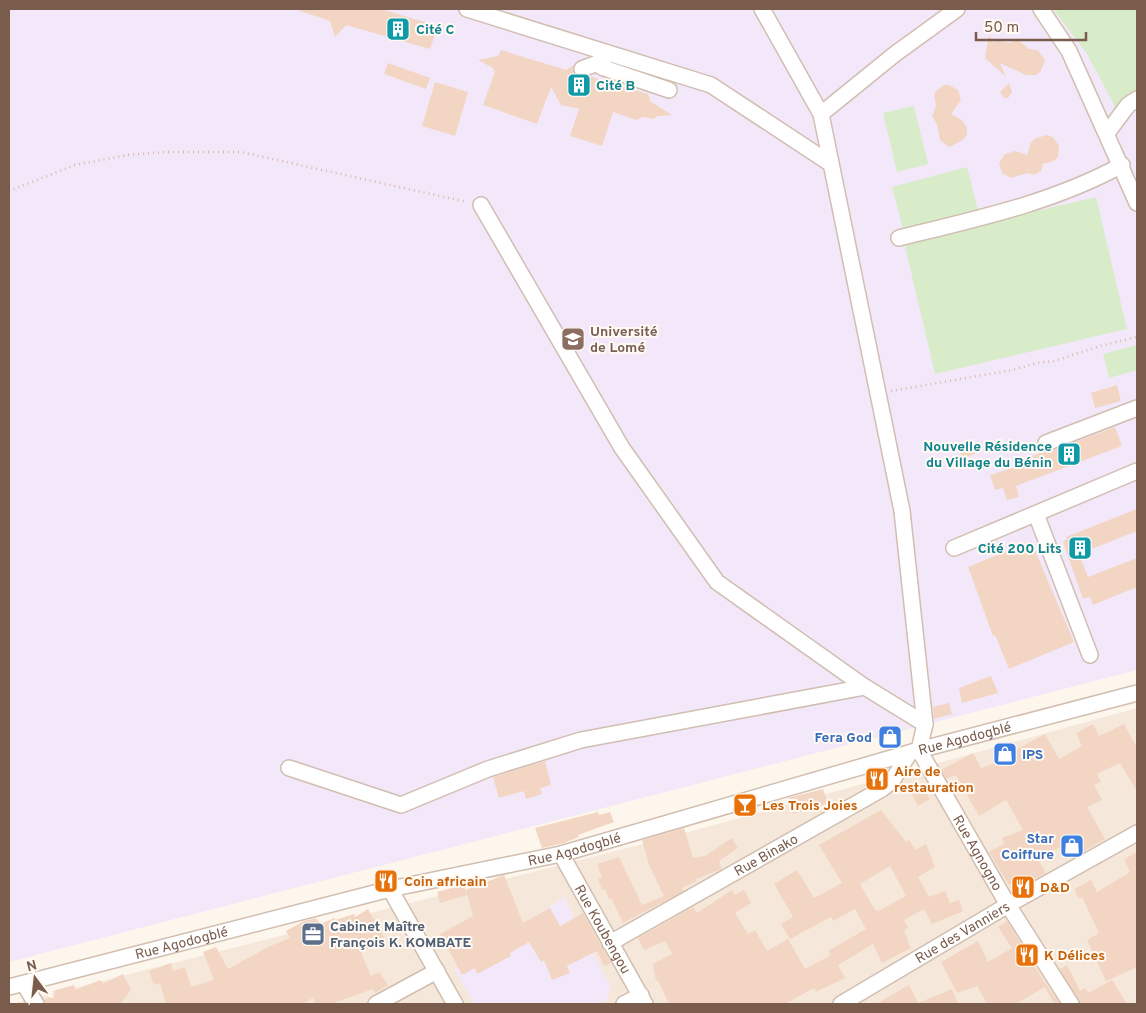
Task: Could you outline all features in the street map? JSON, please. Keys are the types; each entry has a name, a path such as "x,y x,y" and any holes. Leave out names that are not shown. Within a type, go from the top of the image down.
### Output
{"street":[{"path":"467,9 604,58 711,85 831,164"},
{"name":"Rue Binako","path":"610,943 882,788 892,781 914,752 925,724 902,512 821,114 762,9"},
{"path":"821,114 894,54 957,9"},
{"path":"1041,9 1070,51 1122,165 1137,203"},
{"path":"582,69 604,58"},
{"path":"604,58 600,66 604,68 669,90"},
{"path":"1107,133 1128,105 1137,99"},
{"path":"899,238 987,217 1051,198 1092,181 1122,165"},
{"path":"480,204 622,448 717,582 865,687 925,724"},
{"path":"1046,443 1137,408"},
{"path":"954,548 1137,471"},
{"path":"1036,514 1090,655"},
{"path":"290,768 401,805 488,769 581,740 865,687"},
{"name":"Rue Agodogblé","path":"16,985 390,889 561,854 914,752 1137,693"},
{"name":"Rue Agnogno","path":"914,752 1008,906 1071,1004"},
{"name":"Rue des Vanniers","path":"841,1004 1137,833"},
{"name":"Rue Koubengou","path":"561,854 643,1000"},
{"path":"390,889 455,1004"},
{"path":"376,1004 436,971"},
{"path":"16,985 36,1004"},
{"path":"624,1004 643,1000"}],"path":[{"path":"9,191 75,165 127,155 165,152 242,152 480,204"},
{"path":"878,394 1054,361 1100,346 1137,337"}],"shaded area":[{"name":"Université de Lomé","path":"9,9 1137,9 1137,670 9,962"},
{"path":"1137,708 1137,1004 11,1004 667,838"},
{"path":"566,896 567,904 611,987 607,999 598,1004 475,1004 454,969"}],"green space":[{"path":"1053,9 1137,9 1137,104 1118,112 1087,54"},
{"path":"914,106 928,164 897,172 883,113"},
{"path":"967,167 978,210 903,229 892,187"},
{"path":"1096,197 1127,329 935,374 904,242"},
{"path":"1137,345 1137,370 1109,378 1103,354"}],"building":[{"name":"Cité C","path":"300,9 381,9 438,26 430,49 346,25 335,37 330,21 300,11"},
{"path":"989,35 992,42 1010,43 1018,40 1029,49 1038,50 1045,60 1041,71 1036,75 1026,75 1000,63 1006,77 985,58"},
{"path":"501,50 566,70 574,65 573,72 577,77 589,76 648,94 651,102 672,115 657,116 654,119 643,117 636,120 613,112 602,146 570,136 579,109 561,105 551,87 537,124 483,105 495,71 478,60 498,56"},
{"path":"388,63 430,78 426,89 384,74"},
{"path":"435,82 468,92 455,136 422,126"},
{"path":"1009,83 1012,92 1008,98 1004,98 1000,92"},
{"path":"944,85 949,85 958,90 961,100 951,114 962,120 967,128 967,134 963,140 949,147 940,140 937,124 932,116 936,106 934,96 936,91"},
{"path":"1047,135 1053,137 1059,146 1058,157 1054,161 1043,164 1041,171 1034,175 1027,173 1011,178 1002,173 999,163 1005,154 1015,151 1027,155 1031,142 1036,138"},
{"path":"1117,385 1121,401 1095,408 1091,393"},
{"name":"Nouvelle Résidence du Village du Bénin","path":"1115,427 1122,446 1016,486 1019,497 1007,500 1003,488 995,490 990,475 1019,466 1017,461 1043,452 1049,452"},
{"path":"970,442 975,454 962,459 958,447"},
{"name":"Cité 200 Lits","path":"1137,509 1137,531 1079,554 1088,577 1137,558 1137,587 1093,605 1090,597 1083,599 1063,542 1067,539 1066,537"},
{"path":"1031,541 1074,642 1009,669 995,635 993,636 968,567"},
{"path":"991,676 998,693 962,703 959,688"},
{"path":"949,703 952,714 934,719 933,707"},
{"path":"1093,724 1099,736 1124,724 1137,748 1137,791 1120,763 1097,774 1101,782 1094,785 1102,800 1087,807 1105,839 1072,858 1062,846 1038,859 1046,873 1022,886 1018,879 1009,885 989,852 1004,844 1002,838 1023,830 1006,800 979,816 956,775 946,779 941,770 973,753 981,768 1012,757 1010,753 1045,734 1059,759 1082,746 1076,733"},
{"path":"545,761 551,785 540,788 542,794 526,799 524,791 499,798 493,777"},
{"path":"920,783 930,799 918,806 909,789"},
{"path":"823,789 828,803 793,814 788,798"},
{"path":"881,810 906,842 909,840 916,850 926,844 935,867 918,877 929,897 945,891 950,903 959,900 963,911 932,924 924,909 904,920 908,928 904,931 911,948 882,963 873,944 838,965 845,978 816,992 814,988 785,1004 669,1004 658,980 656,981 653,964 672,954 665,941 644,950 638,938 693,907 697,913 732,890 735,895 744,890 751,903 735,913 748,934 755,930 767,951 788,939 805,969 831,955 828,951 866,929 855,909 833,921 831,917 790,939 781,924 793,917 774,884 797,870 814,898 842,883 819,845","holes":["890,866 906,896 878,911 875,910 860,884"]},
{"path":"598,812 599,815 610,812 614,822 578,835 579,837 564,843 542,848 535,828"},
{"path":"684,828 693,858 705,856 732,838 738,848 719,861 722,869 696,879 697,881 682,888 684,891 623,923 611,898 609,899 605,889 602,890 598,879 602,878 597,864 619,857 642,905 664,896 649,865 642,840"},
{"path":"1137,852 1137,967 1106,981 1087,940 1099,933 1082,897 1079,899 1074,889 1091,880 1097,892 1130,872 1124,859"},
{"path":"504,875 523,923 550,908 560,926 583,913 611,963 604,966 597,951 567,966 570,973 552,980 544,960 541,962 529,942 510,953 511,956 477,974 475,968 462,975 440,934 473,916 466,890"},
{"path":"464,885 467,895 440,903 437,892"},
{"path":"368,909 385,939 361,953 371,976 379,972 388,985 375,993 373,989 331,1004 315,1004 313,998 302,1004 166,1004 160,983 154,985 149,971 171,963 173,971 185,967 191,987 214,980 203,952 216,947 228,969 268,947 290,938 286,931 304,921 316,918 320,924 335,918 335,920 354,914 355,917"},
{"path":"1007,921 1060,1004 1054,1004 1045,987 1016,1004 987,1004 977,986 957,993 941,962 978,941 988,962 1012,948 998,927"},
{"path":"1067,965 1080,991 1085,988 1088,993 1112,980 1127,1004 1080,1004 1060,969"},
{"path":"123,974 131,990 120,1004 45,1004 44,1000 55,995 53,991 74,985 76,990 100,980 103,984"},
{"path":"909,985 918,1003 952,989 958,1004 876,1004"}],"place":[{"name":"Cité C","path":"398,29"},
{"name":"Cité B","path":"579,85"},
{"name":"Université de Lomé","path":"573,339"},
{"name":"Nouvelle Résidence du Village du Bénin","path":"1069,454"},
{"name":"Cité 200 Lits","path":"1080,548"},
{"name":"Fera God","path":"890,737"},
{"name":"IPS","path":"1005,754"},
{"name":"Aire de restauration","path":"877,779"},
{"name":"Les Trois Joies","path":"745,805"},
{"name":"Star Coiffure","path":"1072,846"},
{"name":"Coin africain","path":"386,881"},
{"name":"D&D","path":"1023,887"},
{"name":"Cabinet Maître François K. KOMBATE","path":"313,934"},
{"name":"K Délices","path":"1027,955"}]}
